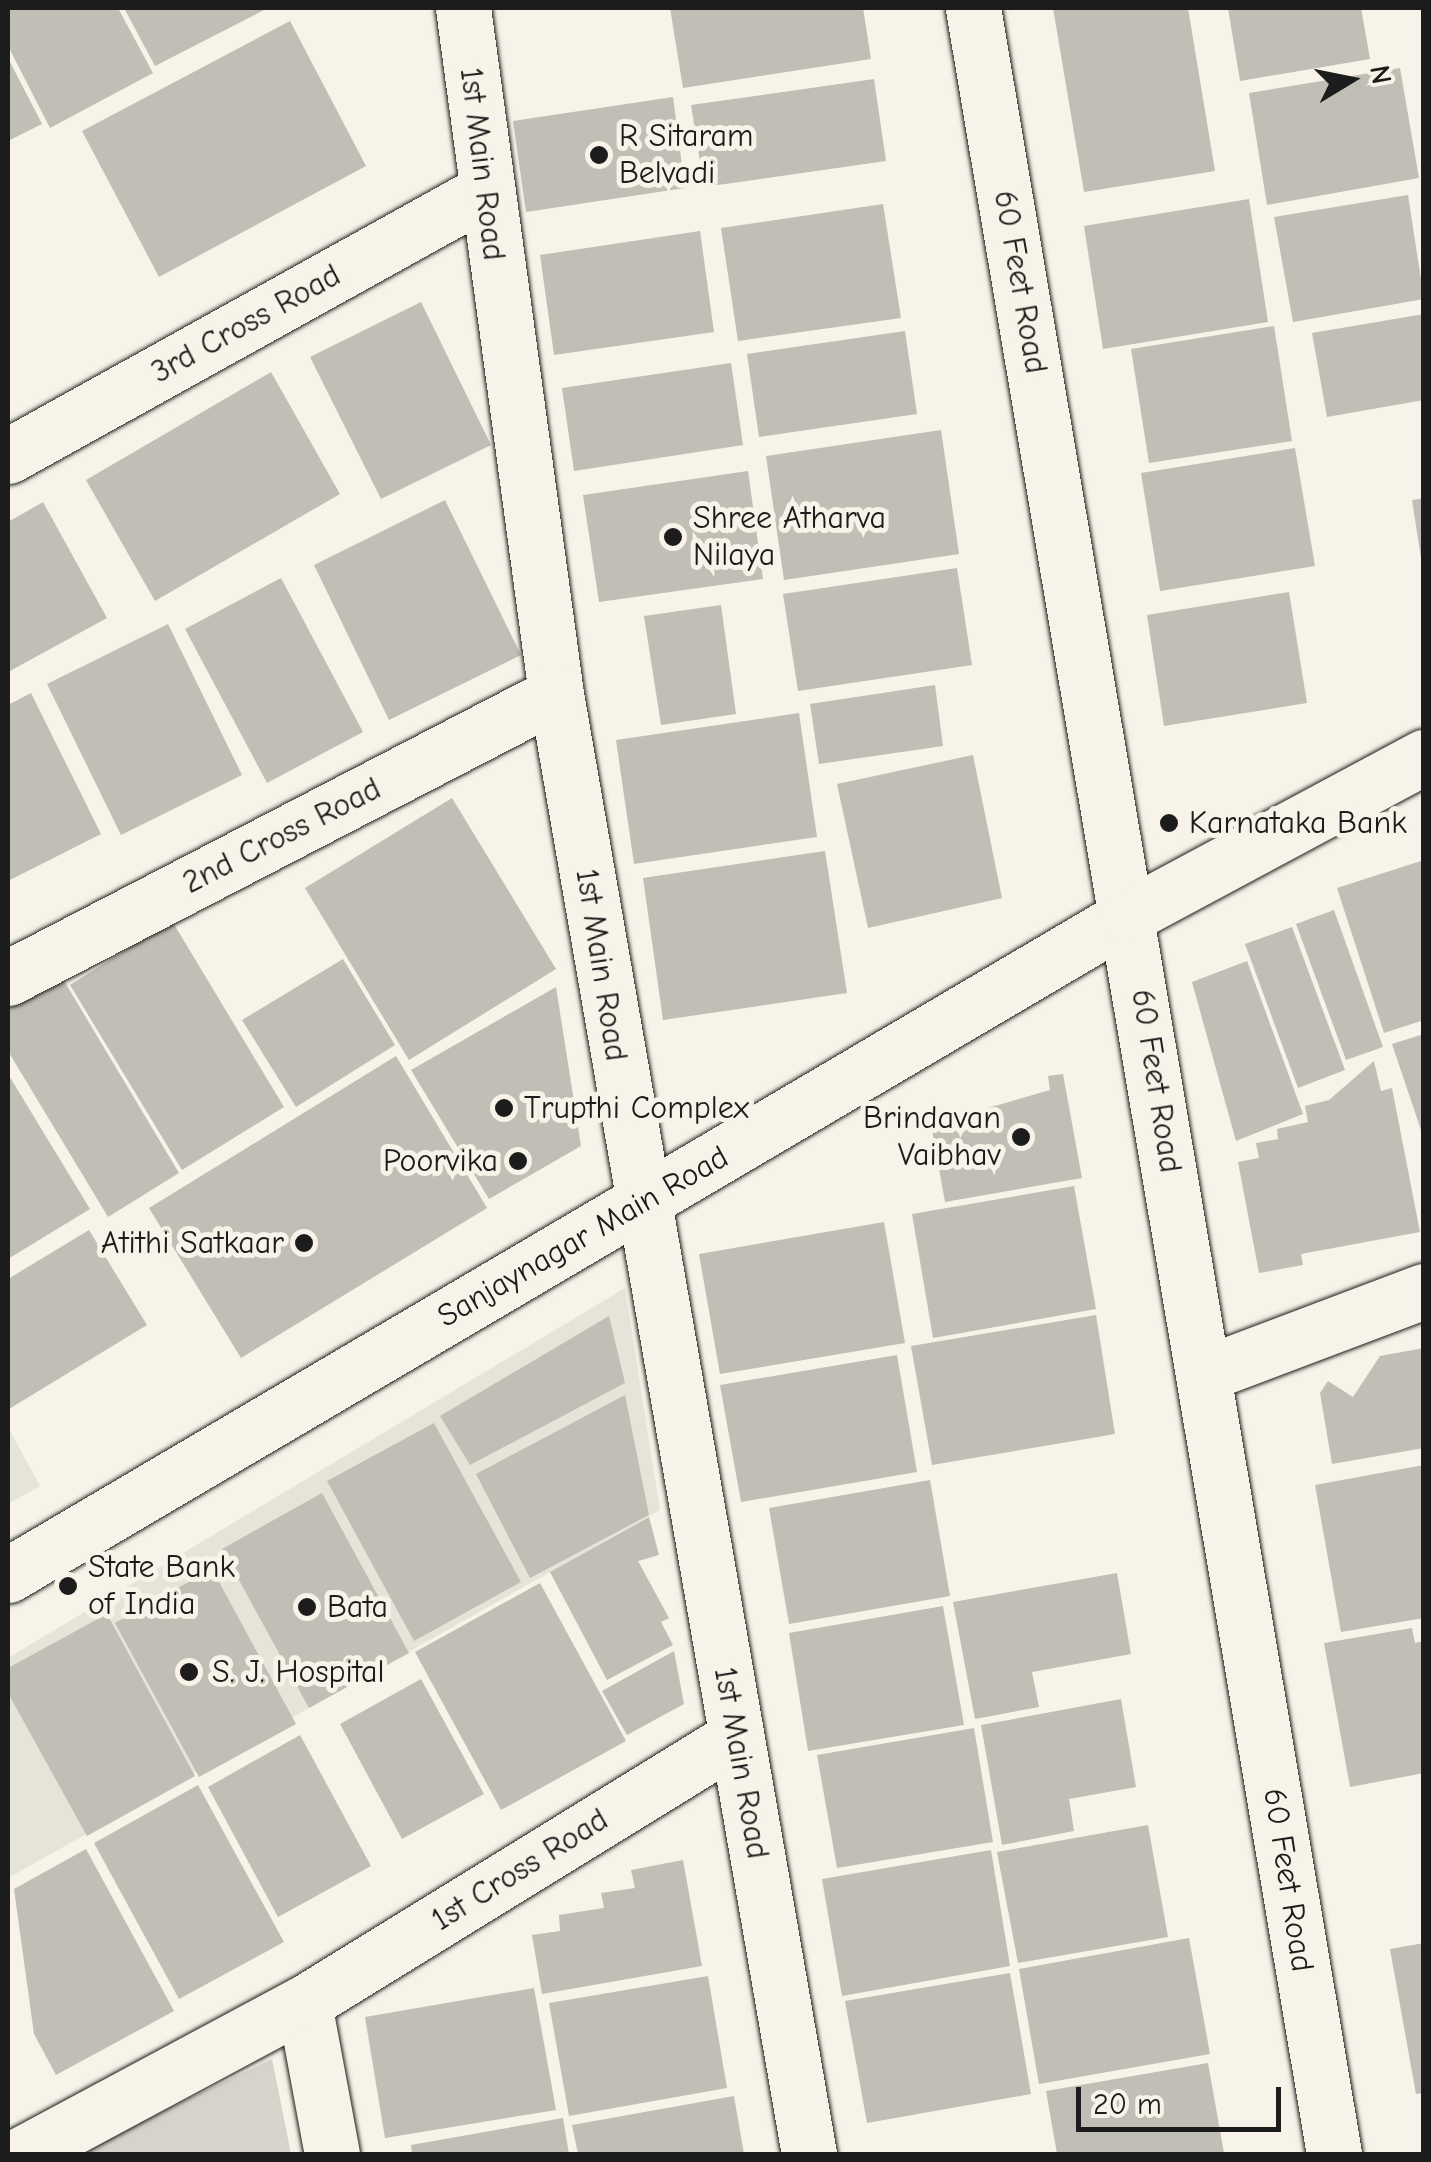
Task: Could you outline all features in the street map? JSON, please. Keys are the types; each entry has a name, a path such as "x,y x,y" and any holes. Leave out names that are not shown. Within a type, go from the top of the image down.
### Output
{"street":[{"name":"1st Main Road","path":"463,8 484,192 556,694 641,1204 809,2154"},
{"name":"60 Feet Road","path":"973,8 1129,915 1334,2154"},
{"name":"3rd Cross Road","path":"8,456 484,192"},
{"name":"2nd Cross Road","path":"8,978 556,694"},
{"name":"Sanjaynagar Main Road","path":"8,1575 1129,915 1424,757"},
{"path":"1204,1374 1424,1291"},
{"name":"1st Cross Road","path":"22,2154 304,2003 736,1736"},
{"path":"304,2003 332,2154"}],"shaded area":[{"path":"625,1288 660,1510 10,1877 8,1658"},
{"path":"8,1427 40,1486 8,1504"},
{"path":"272,2059 291,2154 90,2154 90,2146"}],"building":[{"path":"8,8 118,8 153,73 50,128 8,46"},
{"path":"124,8 268,8 155,66"},
{"path":"670,8 863,8 871,59 683,88"},
{"path":"1053,8 1188,8 1215,171 1084,192"},
{"path":"1228,8 1361,8 1370,59 1240,81"},
{"path":"290,21 366,166 159,277 82,131"},
{"path":"8,58 42,124 8,141"},
{"path":"1400,68 1419,178 1267,205 1249,93"},
{"path":"874,79 886,161 704,187 691,105"},
{"name":"R Sitaram Belvadi","path":"673,97 685,188 526,212 513,121"},
{"path":"1408,195 1424,299 1293,322 1274,217"},
{"path":"1249,199 1268,322 1103,349 1084,226"},
{"path":"883,204 901,318 738,341 721,228"},
{"path":"700,231 714,332 554,355 540,255"},
{"path":"421,302 491,445 381,499 310,357"},
{"path":"1424,314 1424,400 1327,417 1312,333"},
{"path":"1274,326 1292,441 1149,463 1131,349"},
{"path":"905,331 917,414 759,437 747,354"},
{"path":"731,363 743,445 574,471 562,388"},
{"path":"271,372 340,494 155,601 86,480"},
{"path":"941,430 959,554 784,580 766,456"},
{"path":"1295,448 1315,566 1160,591 1141,473"},
{"name":"Shree Atharva Nilaya","path":"748,471 763,579 599,602 583,495"},
{"path":"1424,498 1424,558 1421,558 1412,500"},
{"path":"445,500 521,655 389,720 314,565"},
{"path":"43,502 107,618 8,672 8,522"},
{"path":"957,568 972,665 798,691 783,594"},
{"path":"281,578 363,732 267,783 185,629"},
{"path":"1289,592 1307,703 1164,726 1147,615"},
{"path":"721,605 736,714 661,725 644,616"},
{"path":"168,624 242,775 121,835 47,684"},
{"path":"935,685 943,746 819,764 810,704"},
{"path":"31,693 101,834 8,881 8,705"},
{"path":"799,713 817,837 634,864 616,740"},
{"path":"973,755 1002,898 868,928 837,784"},
{"path":"452,798 556,969 409,1060 305,888"},
{"path":"825,851 847,993 663,1020 643,878"},
{"path":"1424,860 1424,1020 1384,1033 1337,888"},
{"path":"1334,910 1383,1047 1346,1060 1296,924"},
{"path":"172,921 284,1107 182,1170 70,985"},
{"path":"1292,927 1345,1070 1298,1088 1245,944"},
{"path":"343,959 395,1045 296,1107 242,1020"},
{"path":"1247,961 1303,1114 1236,1141 1192,982"},
{"path":"60,974 179,1173 108,1217 8,1051 8,1006"},
{"name":"Trupthi Complex","path":"556,987 581,1146 489,1199 411,1070"},
{"path":"1424,1034 1424,1136 1423,1136 1392,1044"},
{"path":"396,1056 487,1208 241,1358 149,1208"},
{"path":"1374,1061 1381,1091 1392,1088 1420,1232 1301,1254 1303,1265 1259,1273 1238,1162 1259,1158 1256,1143 1278,1139 1277,1129 1308,1122 1305,1106 1329,1100"},
{"path":"8,1074 90,1209 8,1259"},
{"path":"1063,1074 1082,1178 945,1202 932,1130 983,1121 981,1110 1050,1090 1048,1076"},
{"path":"1074,1186 1096,1309 933,1338 912,1214"},
{"path":"884,1222 905,1343 720,1374 699,1254"},
{"path":"89,1230 147,1325 9,1409 8,1279"},
{"path":"1096,1315 1115,1434 932,1465 911,1346"},
{"path":"609,1316 625,1383 470,1465 440,1416"},
{"path":"1424,1348 1424,1448 1332,1464 1320,1393 1328,1381 1353,1397 1380,1356"},
{"path":"897,1355 917,1472 741,1502 720,1385"},
{"path":"625,1395 649,1515 530,1578 476,1474"},
{"path":"434,1423 521,1582 414,1641 327,1481"},
{"path":"1424,1465 1424,1618 1341,1632 1315,1485"},
{"path":"930,1480 950,1596 789,1624 769,1508"},
{"path":"322,1493 409,1653 309,1708 222,1549"},
{"path":"649,1517 659,1555 638,1561 669,1618 661,1622 673,1645 607,1680 550,1572"},
{"path":"212,1569 296,1724 199,1777 115,1623"},
{"path":"1117,1573 1131,1654 1032,1672 1039,1707 975,1719 953,1602"},
{"path":"540,1583 626,1741 501,1810 415,1652"},
{"path":"943,1606 964,1725 808,1751 789,1633"},
{"path":"107,1614 195,1776 87,1836 8,1693 8,1668"},
{"path":"1412,1628 1415,1643 1424,1641 1424,1773 1350,1787 1324,1643"},
{"path":"674,1651 684,1704 627,1735 602,1691"},
{"path":"421,1679 484,1794 402,1839 340,1724"},
{"path":"1121,1699 1136,1787 1069,1799 1074,1831 1002,1845 981,1725"},
{"path":"974,1728 993,1842 837,1868 817,1755"},
{"path":"300,1735 371,1866 278,1917 208,1787"},
{"path":"198,1785 284,1942 179,1999 94,1843"},
{"path":"1148,1825 1168,1937 1018,1963 997,1852"},
{"path":"86,1849 174,2011 56,2075 34,2034 14,1889"},
{"path":"991,1850 1010,1966 842,1996 822,1879"},
{"path":"683,1860 702,1966 542,1994 532,1935 560,1931 559,1915 604,1908 601,1893 635,1888 631,1870"},
{"path":"1189,1938 1210,2054 1039,2084 1019,1969"},
{"path":"1424,1943 1424,2093 1416,2094 1390,1949"},
{"path":"1010,1973 1031,2094 867,2123 845,2001"},
{"path":"708,1976 727,2088 569,2116 549,2003"},
{"path":"534,1988 556,2110 385,2138 365,2017"},
{"path":"1208,2063 1224,2153 1057,2154 1046,2091"},
{"path":"734,2096 744,2154 578,2154 572,2125"},
{"path":"563,2118 569,2154 412,2154 411,2145"}],"place":[{"name":"R Sitaram Belvadi","path":"599,155"},
{"name":"Shree Atharva Nilaya","path":"673,537"},
{"name":"Karnataka Bank","path":"1169,823"},
{"name":"Trupthi Complex","path":"504,1108"},
{"name":"Brindavan Vaibhav","path":"1021,1137"},
{"name":"Poorvika","path":"518,1161"},
{"name":"Atithi Satkaar","path":"304,1243"},
{"name":"State Bank of India","path":"68,1586"},
{"name":"Bata","path":"307,1607"},
{"name":"S. J. Hospital","path":"189,1672"}]}
